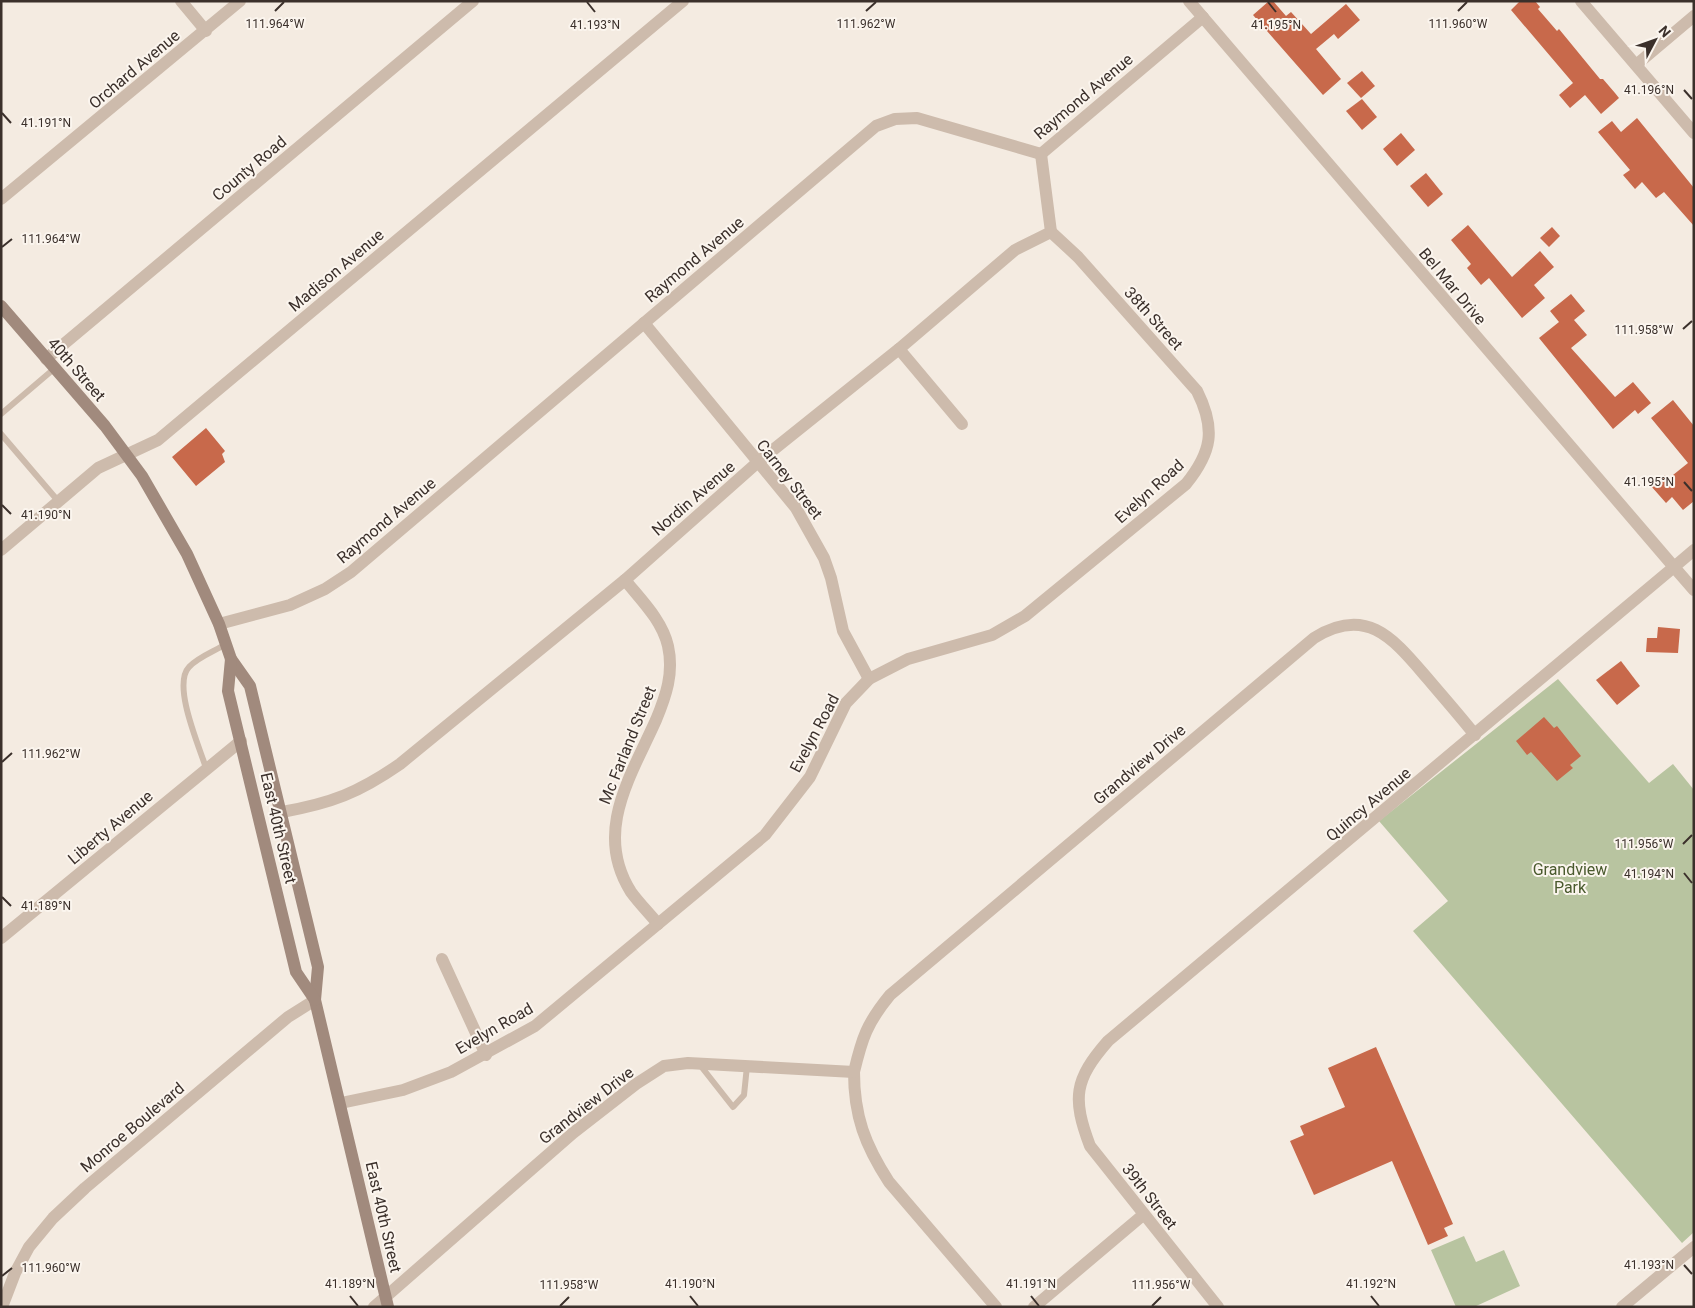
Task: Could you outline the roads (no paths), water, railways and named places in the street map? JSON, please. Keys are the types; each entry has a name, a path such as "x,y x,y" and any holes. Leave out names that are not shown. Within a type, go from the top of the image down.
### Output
{"main road":[{"name":"40th Street","path":"2,309 127,454"},
{"name":"East 40th Street","path":"127,454 175,531 219,624 231,659 250,686 318,967 316,1000 387,1302"},
{"name":"East 40th Street","path":"231,659 228,691 296,972 316,1000"}],"street":[{"path":"181,1 206,31"},
{"name":"Orchard Avenue","path":"1,199 240,1"},
{"name":"County Road","path":"50,364 473,1"},
{"name":"Madison Avenue","path":"1,550 98,468 158,440 683,1"},
{"name":"Bel Mar Drive","path":"1189,1 1694,590"},
{"path":"1581,1 1694,133"},
{"path":"1636,65 1694,16"},
{"name":"Raymond Avenue","path":"219,624 290,605 325,589 351,572 876,126 895,119 917,118 1041,154 1203,17"},
{"path":"1041,154 1051,232"},
{"name":"Nordin Avenue","path":"282,812 334,800 368,786 400,764 625,580 758,462 899,349 1015,250 1051,232"},
{"name":"38th Street","path":"1051,232 1078,256 1197,391 1205,407 1210,438"},
{"name":"Carney Street","path":"644,323 796,508 813,534 831,578 843,631 869,679"},
{"path":"899,349 962,424"},
{"name":"Evelyn Road","path":"341,1103 403,1090 451,1072 486,1055 535,1026 766,835 810,777 846,703 869,679 908,659 992,635 1025,616 1186,484 1206,455 1210,438"},
{"name":"Quincy Avenue","path":"1078,1094 1084,1074 1108,1041 1694,550"},
{"name":"Mc Farland Street","path":"625,580 653,614 662,630 668,646 670,662 670,681 664,701 621,798 614,830 618,862 623,876 632,892 658,924"},
{"name":"Grandview Drive","path":"996,1307 889,1182 866,1144 854,1095 854,1072 861,1041 872,1017 890,995 1314,638 1327,630 1342,625 1357,625 1377,630 1396,642 1475,735"},
{"name":"Liberty Avenue","path":"1,938 241,741"},
{"path":"442,959 486,1055"},
{"name":"Monroe Boulevard","path":"2,1307 15,1273 29,1247 53,1218 85,1188 288,1017 316,1000"},
{"name":"Grandview Drive","path":"374,1307 387,1302 573,1133 636,1084 664,1066 699,1064 854,1072"},
{"name":"39th Street","path":"1078,1094 1080,1120 1090,1146 1218,1307"},
{"path":"1034,1307 1143,1215"},
{"path":"1622,1307 1694,1247"}],"lane":[{"path":"1,414 50,364"},
{"path":"1,434 59,502"},
{"path":"206,768 182,691 183,677 189,667 226,644"},
{"path":"699,1064 733,1107 744,1095 747,1066"}],"park label":[{"name":"Grandview Park","path":"1570,878"}]}
